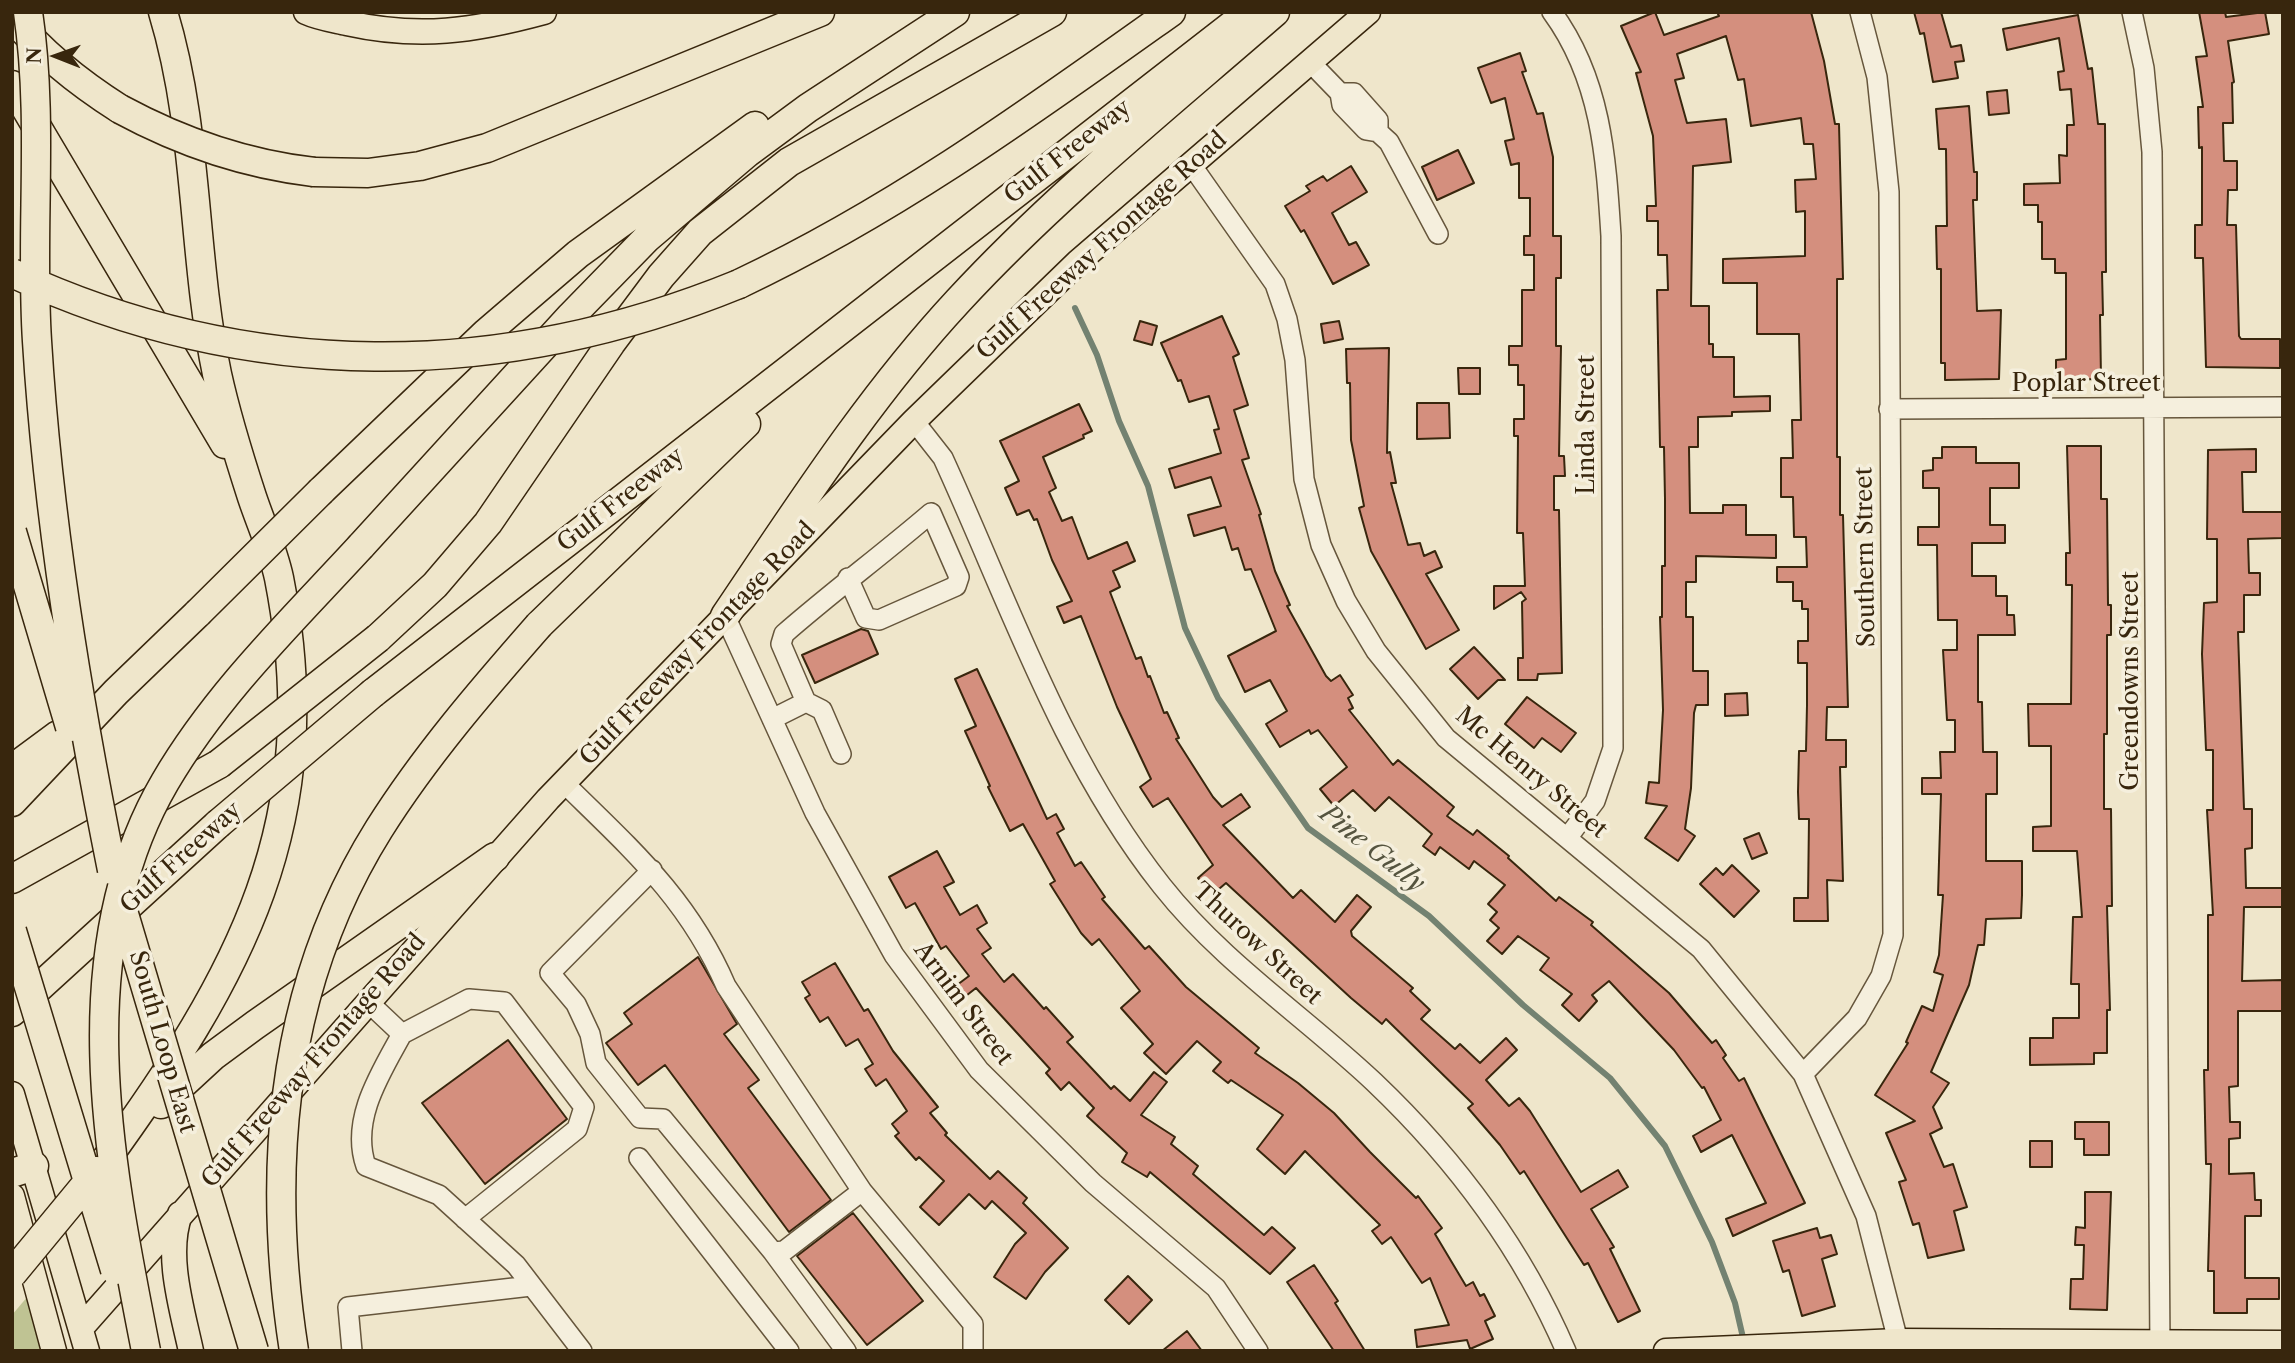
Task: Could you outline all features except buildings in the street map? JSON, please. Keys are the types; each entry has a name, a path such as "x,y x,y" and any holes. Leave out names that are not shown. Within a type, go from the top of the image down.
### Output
{"highway":[{"path":"28,12 33,85 37,338 44,433 66,611 111,870"},
{"path":"12,1274 99,1169 150,1099 213,999 256,910 275,850 286,786 290,738 285,617 278,575 218,376 204,296 187,117 163,12"},
{"path":"12,17 73,78 120,109 167,133 217,152 264,165 314,172 368,173 420,166 487,148 820,12"},
{"path":"12,802 116,692 321,491 486,333 578,254 771,114 943,12"},
{"path":"146,1351 117,1195 105,1066 110,948 122,887 141,833 164,783 194,737 236,683 571,316 647,239 747,153 808,108 955,12"},
{"name":"Gulf Freeway","path":"12,879 219,764 378,638 435,585 488,523 611,343 661,275 700,232 789,162 1052,12"},
{"path":"12,273 94,306 203,337 282,351 366,357 475,354 561,341 644,320 739,284 808,252 992,138 1171,12"},
{"name":"Gulf Freeway","path":"12,1012 218,824 373,694 1249,12"},
{"path":"725,616 864,414 957,302 1061,199 1275,12"},
{"path":"12,85 191,383 253,499"},
{"path":"294,1351 280,1231 283,1111 297,1035 318,960 343,898 377,831 452,727 539,625 833,338"},
{"name":"South Loop East","path":"12,532 254,1351"},
{"path":"12,769 116,692"},
{"path":"99,1169 172,1092 214,1056 495,857"},
{"path":"13,935 139,1351"}],"main road":[{"path":"306,12 375,29 425,34 484,29 544,12"},
{"name":"Gulf Freeway Frontage Road","path":"84,1339 181,1213 367,1001 495,857 725,616 914,421 1077,262 1367,12"},
{"path":"12,1094 23,1170 84,1339"},
{"path":"12,1196 54,1351"},
{"path":"181,1213 174,1243 177,1282 191,1351"},
{"path":"44,1312 84,1339"},
{"path":"1666,1351 1898,1341 2160,1346 2283,1343"}],"street":[{"name":"Linda Street","path":"1552,12 1585,67 1596,107 1606,165 1611,236 1613,748 1595,801 1568,837"},
{"name":"Southern Street","path":"1803,1074 1857,1018 1881,976 1893,935 1889,192 1877,77 1860,12"},
{"name":"Greendowns Street","path":"2132,12 2144,68 2152,152 2160,1346"},
{"path":"1310,62 1340,93 1342,105 1366,130 1378,132 1389,142 1438,234"},
{"name":"Mc Henry Street","path":"1191,163 1275,284 1287,319 1295,360 1304,479 1321,545 1346,601 1376,651 1446,738 1701,949 1803,1074 1866,1216 1898,1341"},
{"name":"Poplar Street","path":"1889,409 2283,407"},
{"name":"Thurow Street","path":"914,421 943,458 1073,746 1141,857 1200,931 1373,1081 1452,1166 1483,1206 1535,1285 1566,1351"},
{"path":"841,754 822,710 806,702 781,639 848,578 869,566 931,513 961,497"},
{"path":"848,578 866,618 872,620 879,620 956,586 959,577 931,513"},
{"name":"Arnim Street","path":"725,616 815,813 894,955 979,1070 1093,1183 1216,1288 1258,1351"},
{"path":"772,719 806,702"},
{"path":"564,783 652,870 710,950 726,986 862,1191 973,1324 973,1351"},
{"path":"652,870 550,973 576,1004 590,1034 596,1063 640,1118 663,1119 773,1252 846,1351"},
{"path":"465,1219 577,1129 584,1107 503,1002 469,999 402,1034 380,1074 360,1127 360,1149 366,1166 439,1195 465,1219 516,1265 582,1351"},
{"path":"367,1001 402,1034"},
{"path":"639,1158 789,1351"},
{"path":"773,1252 784,1251 862,1191"},
{"path":"352,1351 348,1307 531,1286"}],"green space":[{"path":"28,1296 43,1351 12,1351 12,1315"}],"waterway":[{"name":"Pine Gully","path":"1075,308 1097,355 1119,421 1148,486 1185,628 1218,698 1308,828 1429,916 1523,1005 1610,1078 1665,1146 1712,1242 1735,1303 1744,1342"}]}
